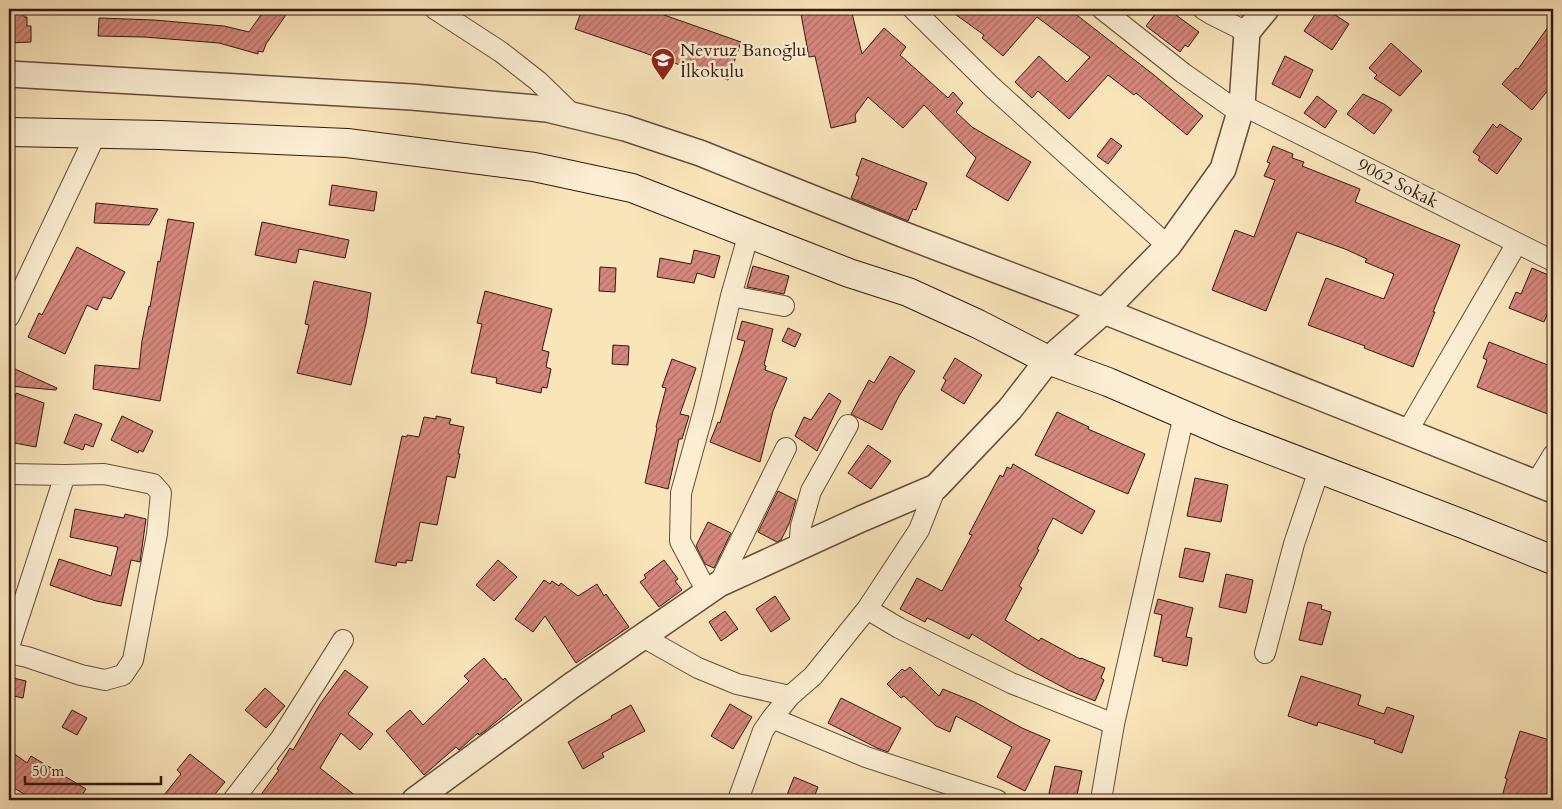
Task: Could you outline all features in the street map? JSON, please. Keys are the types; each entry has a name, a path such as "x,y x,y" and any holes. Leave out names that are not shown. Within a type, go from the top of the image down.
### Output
{"main road":[{"path":"9,132 160,135 347,143 534,167 632,188 849,273 908,292 978,324 1048,360 1108,382 1226,433 1319,470 1553,560"}],"street":[{"path":"435,9 501,52 538,81 574,116"},
{"path":"913,9 992,87 1168,246"},
{"name":"9062 Sokak","path":"1102,9 1183,73 1241,109 1553,261"},
{"path":"1203,9 1247,32"},
{"path":"415,800 571,686 713,588 936,487 1010,409 1048,360 1104,311 1168,246 1224,169 1241,109 1247,32 1266,9"},
{"path":"9,74 412,97 547,109 625,128 700,152 902,234 1104,311 1545,486 1553,455"},
{"path":"9,316 96,134"},
{"path":"713,588 680,541 681,493 749,233"},
{"path":"1407,432 1517,243"},
{"path":"731,296 784,306"},
{"path":"1101,800 1114,724 1184,415"},
{"path":"799,548 801,526 811,491 848,425"},
{"path":"713,588 786,448"},
{"path":"1265,652 1294,544 1319,470"},
{"path":"9,474 104,474 153,484 161,493 157,534 133,660 123,675 105,680 81,675 28,657 9,653"},
{"path":"9,647 65,475"},
{"path":"738,800 763,731 790,696 813,676 867,609 920,530 936,487"},
{"path":"867,609 900,628 1011,684 1114,724"},
{"path":"643,637 698,668 737,684 790,696"},
{"path":"233,800 281,738 343,640"},
{"path":"772,718 866,757 997,800"}],"building":[{"path":"9,9 23,9 24,17 27,17 27,26 31,26 31,42 9,43"},
{"path":"265,9 290,9 266,44 263,52 258,51 258,54 219,43 144,37 98,36 99,18 154,20 224,26 249,32"},
{"path":"582,9 647,9 741,42 728,80 575,29"},
{"path":"800,9 851,9 862,54 884,28 906,47 900,55 948,98 953,92 963,103 956,112 972,127 1031,162 1008,201 966,176 976,158 924,105 903,128 868,97 855,115 856,122 831,128 815,56 809,57"},
{"path":"948,9 1069,9 1203,116 1187,135 1136,93 1134,95 1108,75 1069,119 1038,91 1032,98 1015,82 1039,56 1067,82 1090,57 1037,17 1003,56 982,38 984,35"},
{"path":"1159,9 1168,9 1199,32 1188,47 1185,45 1180,52 1146,26"},
{"path":"1319,9 1326,9 1349,24 1332,50 1304,31"},
{"path":"1553,20 1553,84 1532,110 1502,84 1516,68 1518,69"},
{"path":"1391,43 1422,71 1400,96 1374,78 1377,75 1369,68"},
{"path":"1285,56 1313,70 1300,98 1272,84"},
{"path":"1363,94 1392,110 1374,134 1347,114"},
{"path":"1317,96 1337,111 1325,128 1304,113"},
{"path":"1493,124 1497,128 1500,124 1522,139 1497,174 1478,160 1480,157 1473,152"},
{"path":"1111,138 1122,146 1108,164 1097,156"},
{"path":"1273,146 1293,154 1292,158 1304,162 1302,166 1360,189 1355,202 1460,245 1413,367 1364,348 1365,346 1308,325 1326,278 1384,299 1394,274 1365,262 1367,259 1345,249 1297,232 1266,311 1212,290 1235,230 1254,237 1275,180 1264,176 1270,163 1267,162"},
{"path":"862,158 927,183 916,210 913,209 908,221 851,198 859,177 856,175"},
{"path":"332,185 377,192 374,211 329,205"},
{"path":"96,203 158,209 149,225 94,223"},
{"path":"168,219 194,223 160,401 93,389 95,365 139,369 142,341"},
{"path":"262,222 349,240 345,258 299,249 296,263 255,255"},
{"path":"77,247 125,272 111,299 103,297 97,310 87,305 65,354 28,337 39,313 42,315"},
{"path":"694,250 720,256 714,278 697,273 694,283 657,277 660,258 691,264"},
{"path":"753,266 789,276 784,294 747,287"},
{"path":"600,267 616,268 615,292 599,291"},
{"path":"1532,268 1553,277 1553,300 1544,322 1509,308 1516,292 1521,294"},
{"path":"314,281 371,293 366,324 351,385 297,373 309,325 305,324"},
{"path":"485,291 552,309 542,350 549,352 546,367 551,369 547,388 542,387 541,393 496,383 497,378 471,373 482,324 477,323"},
{"path":"742,321 773,329 764,365 766,366 765,370 787,378 773,411 760,462 710,442 718,422 720,423 745,341 737,339"},
{"path":"788,328 801,334 795,347 782,341"},
{"path":"1489,342 1553,367 1553,416 1477,387 1487,360 1483,358"},
{"path":"613,345 629,346 628,365 612,364"},
{"path":"890,356 915,371 899,396 882,430 851,414 869,380 874,383"},
{"path":"955,358 982,375 964,404 941,390 946,380 943,378"},
{"path":"672,359 696,368 680,414 689,416 682,439 679,439 668,489 645,483 666,388 662,387"},
{"path":"15,369 57,388 56,390 9,386"},
{"path":"16,393 44,403 36,447 9,442"},
{"path":"829,393 841,401 817,451 795,436 804,417 811,420"},
{"path":"1057,412 1089,427 1088,429 1145,454 1128,494 1035,455"},
{"path":"75,414 102,424 93,447 85,444 83,450 64,443"},
{"path":"122,416 153,431 143,452 139,450 138,453 111,440"},
{"path":"436,416 451,419 449,424 464,427 455,478 447,476 437,525 420,522 412,561 406,560 406,563 397,562 396,566 375,562 402,436 419,437 424,417 436,419"},
{"path":"868,445 891,461 871,489 848,473"},
{"path":"1013,464 1095,511 1082,534 1053,518 1037,549 1039,550 1019,586 1022,588 1005,620 1039,641 1041,638 1080,659 1105,668 1101,678 1104,680 1095,701 1068,690 1027,668 972,634 969,639 934,621 927,618 925,622 900,609 917,578 942,591 972,535 969,534 1000,475 1003,477 1007,467 1011,469"},
{"path":"1195,478 1228,485 1221,522 1187,516"},
{"path":"778,491 796,500 789,524 781,540 777,542 758,532"},
{"path":"75,509 124,518 125,514 146,519 140,562 131,560 121,606 96,601 50,585 59,559 111,576 118,547 70,537"},
{"path":"708,522 731,533 714,568 705,564 696,546"},
{"path":"1185,548 1210,553 1203,582 1179,577"},
{"path":"498,560 517,577 494,601 476,585"},
{"path":"664,560 678,579 675,581 682,590 659,607 640,582 646,578 644,575"},
{"path":"1226,574 1253,580 1246,613 1219,607"},
{"path":"544,580 550,584 552,581 559,586 561,583 578,596 597,584 604,596 606,594 629,627 576,663 545,616 533,632 515,619"},
{"path":"775,596 790,619 771,632 756,609"},
{"path":"1158,599 1193,608 1186,637 1192,638 1187,666 1162,661 1163,658 1154,656 1162,615 1154,613"},
{"path":"1308,602 1322,605 1321,609 1331,612 1322,645 1299,640"},
{"path":"725,611 738,629 721,641 709,622"},
{"path":"484,658 503,680 505,678 522,700 485,731 479,735 478,733 459,750 456,747 424,775 386,731 410,710 423,725 469,681 464,676"},
{"path":"910,667 939,696 943,689 975,702 1022,728 1050,740 1025,791 997,777 1012,747 956,716 950,732 936,726 904,696 901,698 887,684 902,669 905,671"},
{"path":"345,670 368,687 348,714 373,734 360,750 341,733 320,768 361,800 257,800 279,770 277,769 290,748 293,750 320,704"},
{"path":"1301,676 1361,695 1358,705 1384,714 1387,707 1414,716 1402,753 1374,743 1375,740 1318,722 1317,726 1288,716"},
{"path":"9,677 26,681 23,698 9,695"},
{"path":"265,688 285,706 266,728 245,710"},
{"path":"841,698 901,728 888,752 828,723"},
{"path":"730,704 752,717 733,749 711,736"},
{"path":"631,705 645,731 602,753 604,757 583,769 568,742 612,718 611,716"},
{"path":"72,710 87,718 77,735 62,727"},
{"path":"1520,731 1553,741 1553,800 1501,800 1507,779 1505,778"},
{"path":"9,750 27,763 31,756 86,789 79,800 34,800 9,785"},
{"path":"190,754 225,782 210,800 160,800 181,774 177,770"},
{"path":"1055,766 1082,771 1076,800 1048,798"},
{"path":"794,777 818,787 813,800 785,800"}],"place":[{"name":"Nevruz Banoğlu İlkokulu","path":"663,81"}]}
